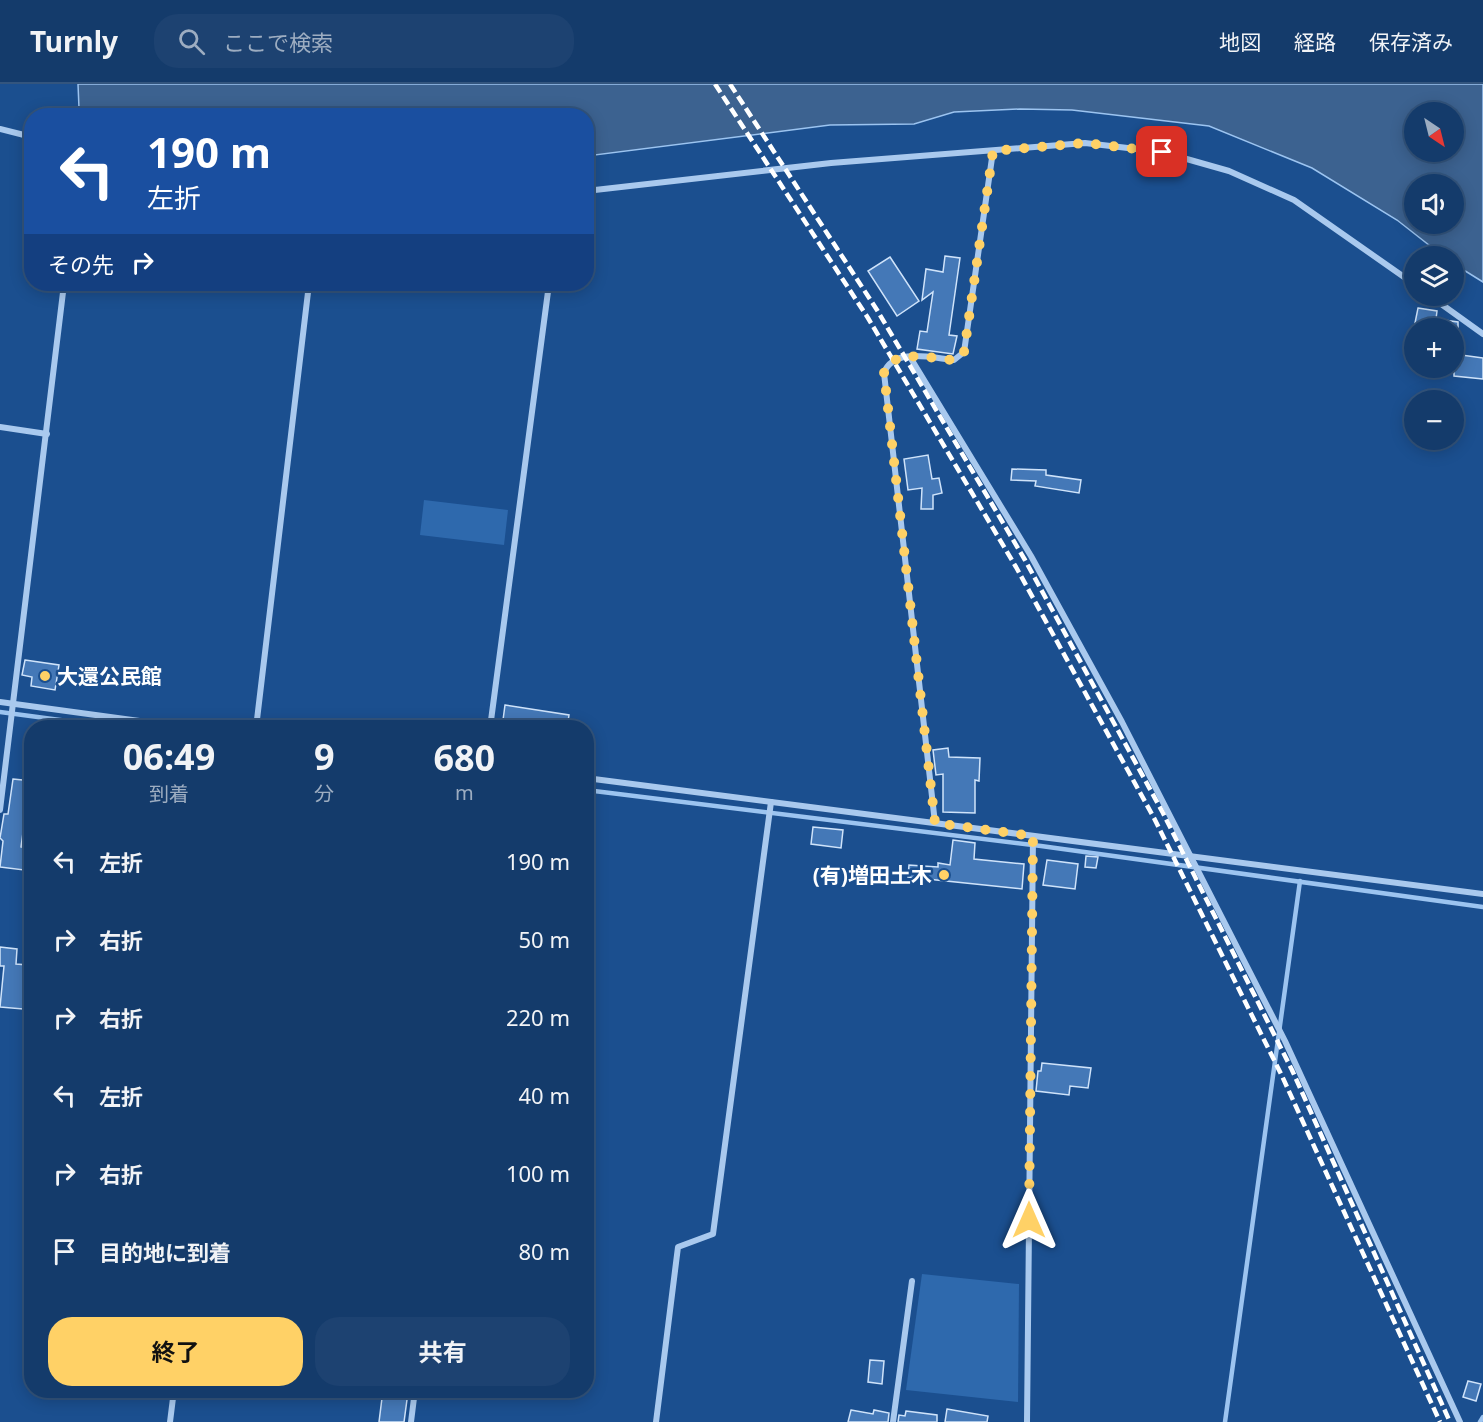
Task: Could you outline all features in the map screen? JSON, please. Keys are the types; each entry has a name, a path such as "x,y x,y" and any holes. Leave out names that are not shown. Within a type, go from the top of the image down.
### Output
{"street":[{"path":"0,129 24,135"},
{"path":"594,190 831,164 1085,143 1162,152 1229,171 1294,200 1404,277"},
{"path":"935,823 884,373 887,364 897,358 954,360 964,352 993,151"},
{"path":"0,810 63,291"},
{"path":"257,720 308,291"},
{"path":"491,720 548,291"},
{"path":"1444,306 1483,334"},
{"path":"910,357 1031,556 1122,722 1273,1016 1460,1422"},
{"path":"0,427 47,434"},
{"path":"0,702 129,720"},
{"path":"594,779 771,804 935,823 1032,838 1483,894"},
{"path":"656,1422 678,1247 713,1234 767,820 771,804"},
{"path":"1027,1422 1032,838"},
{"path":"893,1422 912,1281"},
{"path":"170,1422 173,1398"},
{"path":"411,1422 414,1398"}],"shaded area":[{"path":"78,84 1483,84 1483,282 1464,270 1464,246 1430,246 1415,234 1464,234 1464,174 1404,174 1404,225 1312,168 1209,126 1072,110 1020,109 954,112 914,124 830,125 594,155 594,108 79,108"},
{"path":"424,500 508,510 504,545 420,535"},
{"path":"922,1274 1019,1284 1018,1402 906,1390"}],"building":[{"path":"945,256 960,258 949,335 957,336 953,354 917,349 920,331 927,332 933,292 922,300 926,269 943,272"},
{"path":"890,257 919,301 897,316 868,271"},
{"path":"1418,308 1437,311 1436,318 1416,318"},
{"path":"1464,355 1483,358 1483,379 1464,377"},
{"path":"928,455 932,479 939,478 942,493 933,495 933,509 921,509 922,488 908,490 904,459"},
{"path":"1012,469 1046,470 1046,475 1081,480 1079,493 1035,486 1036,481 1011,480"},
{"name":"大還公民館","path":"25,660 59,665 55,690 31,686 32,677 22,675"},
{"path":"505,705 569,715 568,720 503,720"},
{"path":"948,748 949,757 980,758 979,781 975,780 975,813 943,812 943,774 936,775 933,750"},
{"path":"13,779 24,780 24,826 21,847 24,848 24,870 0,867 3,841 0,838 4,814 8,814"},
{"path":"813,827 843,830 841,848 811,844"},
{"path":"953,840 975,843 974,859 1024,864 1022,889 908,877 909,865 938,867 938,863 950,865"},
{"path":"1086,856 1098,857 1096,868 1085,867"},
{"path":"1047,860 1078,864 1075,889 1043,885"},
{"path":"0,947 17,949 16,964 24,965 23,1009 0,1007 4,966 0,966"},
{"path":"1042,1063 1091,1068 1088,1088 1070,1086 1069,1095 1036,1091 1038,1071 1041,1071"},
{"path":"870,1360 884,1361 882,1384 868,1382"},
{"path":"1468,1381 1481,1384 1476,1401 1463,1397"},
{"path":"382,1398 407,1398 404,1422 379,1422"},
{"path":"947,1409 988,1416 987,1422 945,1422"},
{"path":"851,1410 873,1414 874,1410 889,1413 888,1422 848,1422"},
{"path":"906,1411 937,1415 937,1422 898,1422 899,1415 905,1416"}],"waterway":[{"path":"0,712 60,720"},
{"path":"594,791 1041,846 1483,907"},
{"path":"1225,1422 1300,881"},
{"path":"1480,1422 1483,1417"}],"railway":[{"path":"715,84 868,318 1016,567 1154,818 1282,1076 1440,1422"},
{"path":"730,84 877,310 1025,560 1163,813 1292,1070 1450,1422"}],"place":[{"name":"大還公民館","path":"45,676"},
{"name":"(有)増田土木","path":"944,875"}],"route":[{"path":"1029,1220 1033,836 935,823 884,373 887,364 897,358 954,360 960,358 964,352 993,151 1085,143 1162,152"}]}
